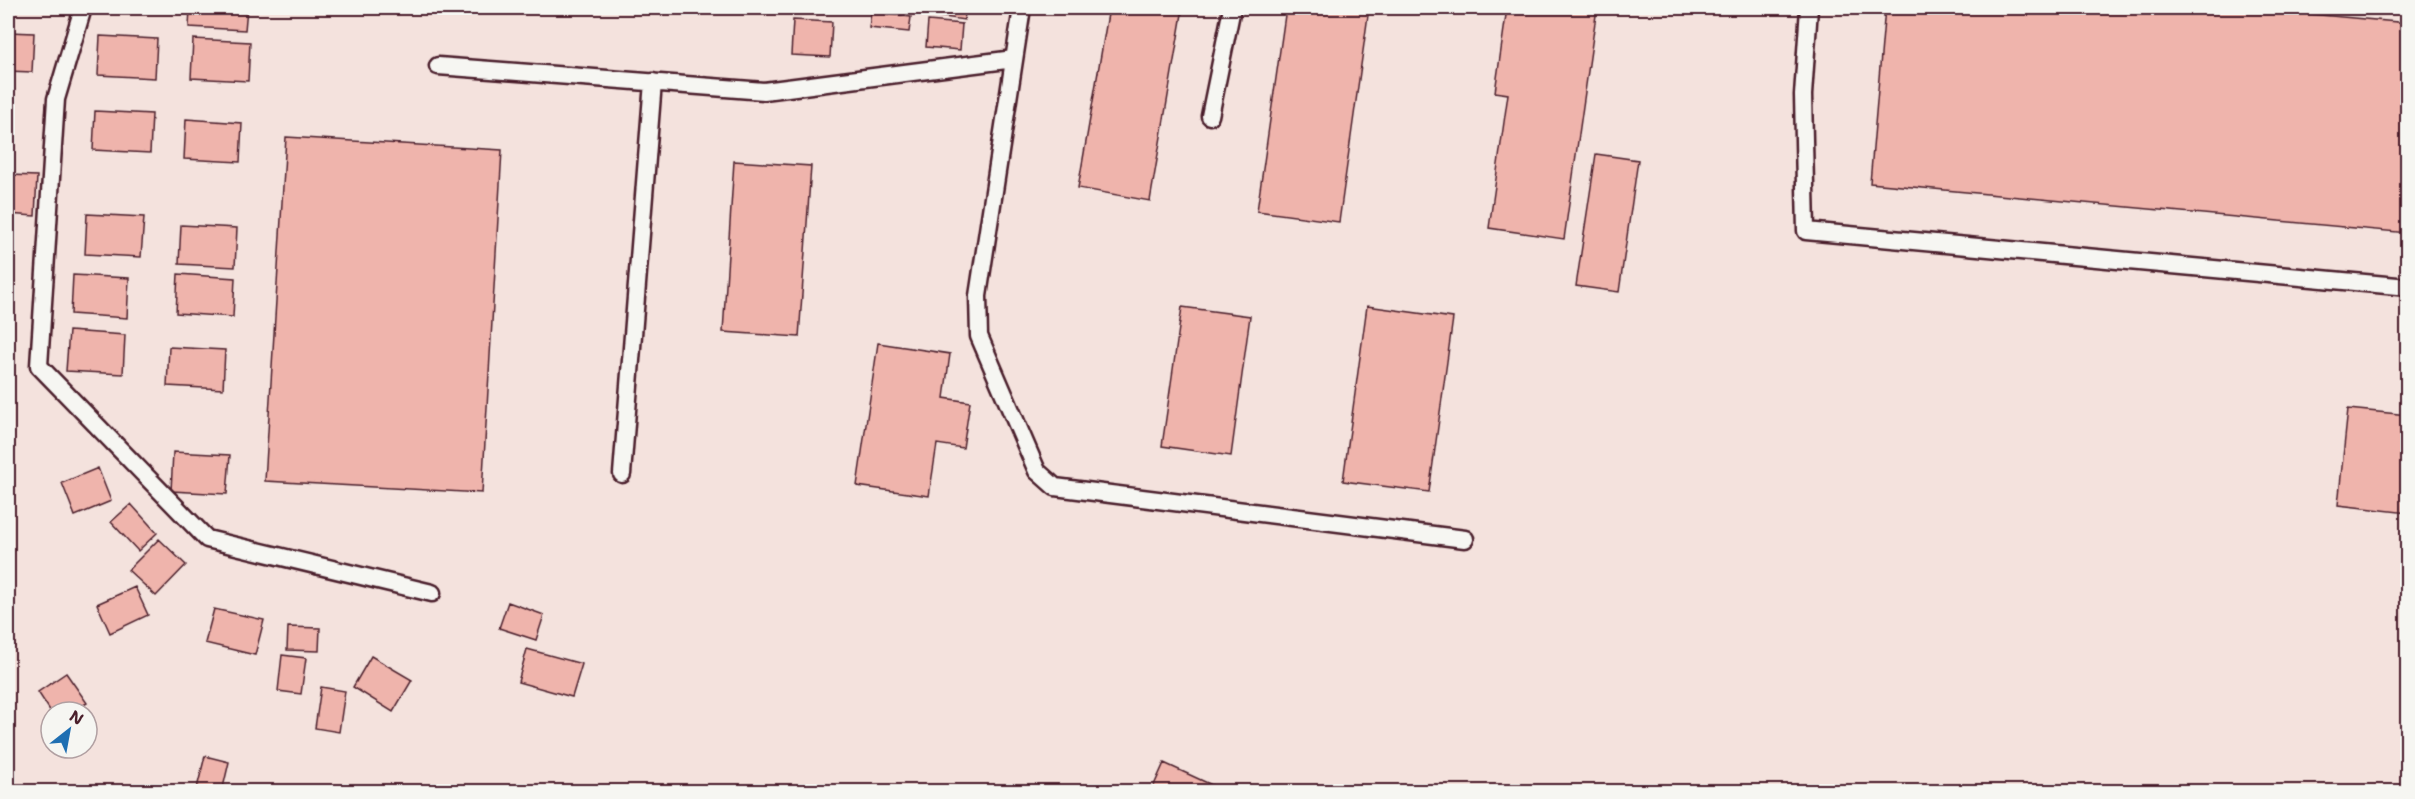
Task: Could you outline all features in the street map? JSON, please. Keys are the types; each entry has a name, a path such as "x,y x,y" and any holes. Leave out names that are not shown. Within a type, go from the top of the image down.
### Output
{"lane":[{"path":"83,8 56,99 39,366 207,539 432,593"},
{"path":"1022,8 978,296 979,336 1037,471 1055,487 1465,539"},
{"path":"1210,116 1232,8"},
{"path":"1809,8 1803,95 1806,231 2408,287"},
{"path":"438,66 764,91 1014,60"},
{"path":"622,474 652,82"}],"shaded area":[{"path":"8,8 2407,8 2407,791 8,791"}],"building":[{"path":"190,8 247,8 245,30 189,27"},
{"path":"925,8 966,8 964,20 924,14"},
{"path":"1109,8 1183,8 1150,201 1078,188"},
{"path":"1286,8 1369,8 1339,222 1257,211"},
{"path":"1507,8 1597,8 1564,239 1489,228 1508,94 1495,92"},
{"path":"1885,8 2243,8 2408,23 2408,233 1870,183"},
{"path":"871,12 911,17 909,32 869,28"},
{"path":"793,20 832,22 830,57 791,55"},
{"path":"928,21 962,24 960,50 926,47"},
{"path":"8,32 34,33 32,72 8,71"},
{"path":"100,36 157,39 155,78 98,75"},
{"path":"193,39 250,42 248,81 191,78"},
{"path":"95,111 152,114 150,153 93,150"},
{"path":"186,119 242,123 240,162 184,159"},
{"path":"286,137 502,150 482,493 265,481"},
{"path":"1596,154 1638,160 1619,292 1576,286"},
{"path":"734,161 811,166 799,337 723,332"},
{"path":"8,175 37,176 35,216 8,214"},
{"path":"87,214 144,217 141,257 85,254"},
{"path":"181,225 237,228 235,267 179,264"},
{"path":"178,274 235,278 233,317 176,313"},
{"path":"73,275 129,278 127,318 71,314"},
{"path":"1367,306 1453,318 1429,492 1343,481"},
{"path":"1182,307 1250,316 1231,456 1162,446"},
{"path":"69,331 125,335 123,374 66,371"},
{"path":"878,343 950,354 944,398 970,402 963,448 937,444 929,496 857,486"},
{"path":"169,347 225,350 223,389 167,386"},
{"path":"2348,409 2408,415 2408,513 2338,505"},
{"path":"173,452 230,455 227,494 171,491"},
{"path":"98,468 111,501 75,516 62,483"},
{"path":"131,504 157,533 138,551 111,522"},
{"path":"159,539 186,565 156,596 128,570"},
{"path":"135,587 148,615 110,633 97,604"},
{"path":"508,602 544,615 536,640 499,628"},
{"path":"214,609 264,620 255,655 205,643"},
{"path":"288,627 320,628 319,651 287,650"},
{"path":"527,649 582,664 572,697 518,682"},
{"path":"282,655 306,658 301,694 278,691"},
{"path":"371,656 412,680 393,712 353,687"},
{"path":"66,673 85,700 43,700 38,692"},
{"path":"321,687 345,691 339,732 315,728"},
{"path":"205,756 229,762 222,792 196,792"},
{"path":"1164,763 1227,792 1151,792"}]}
